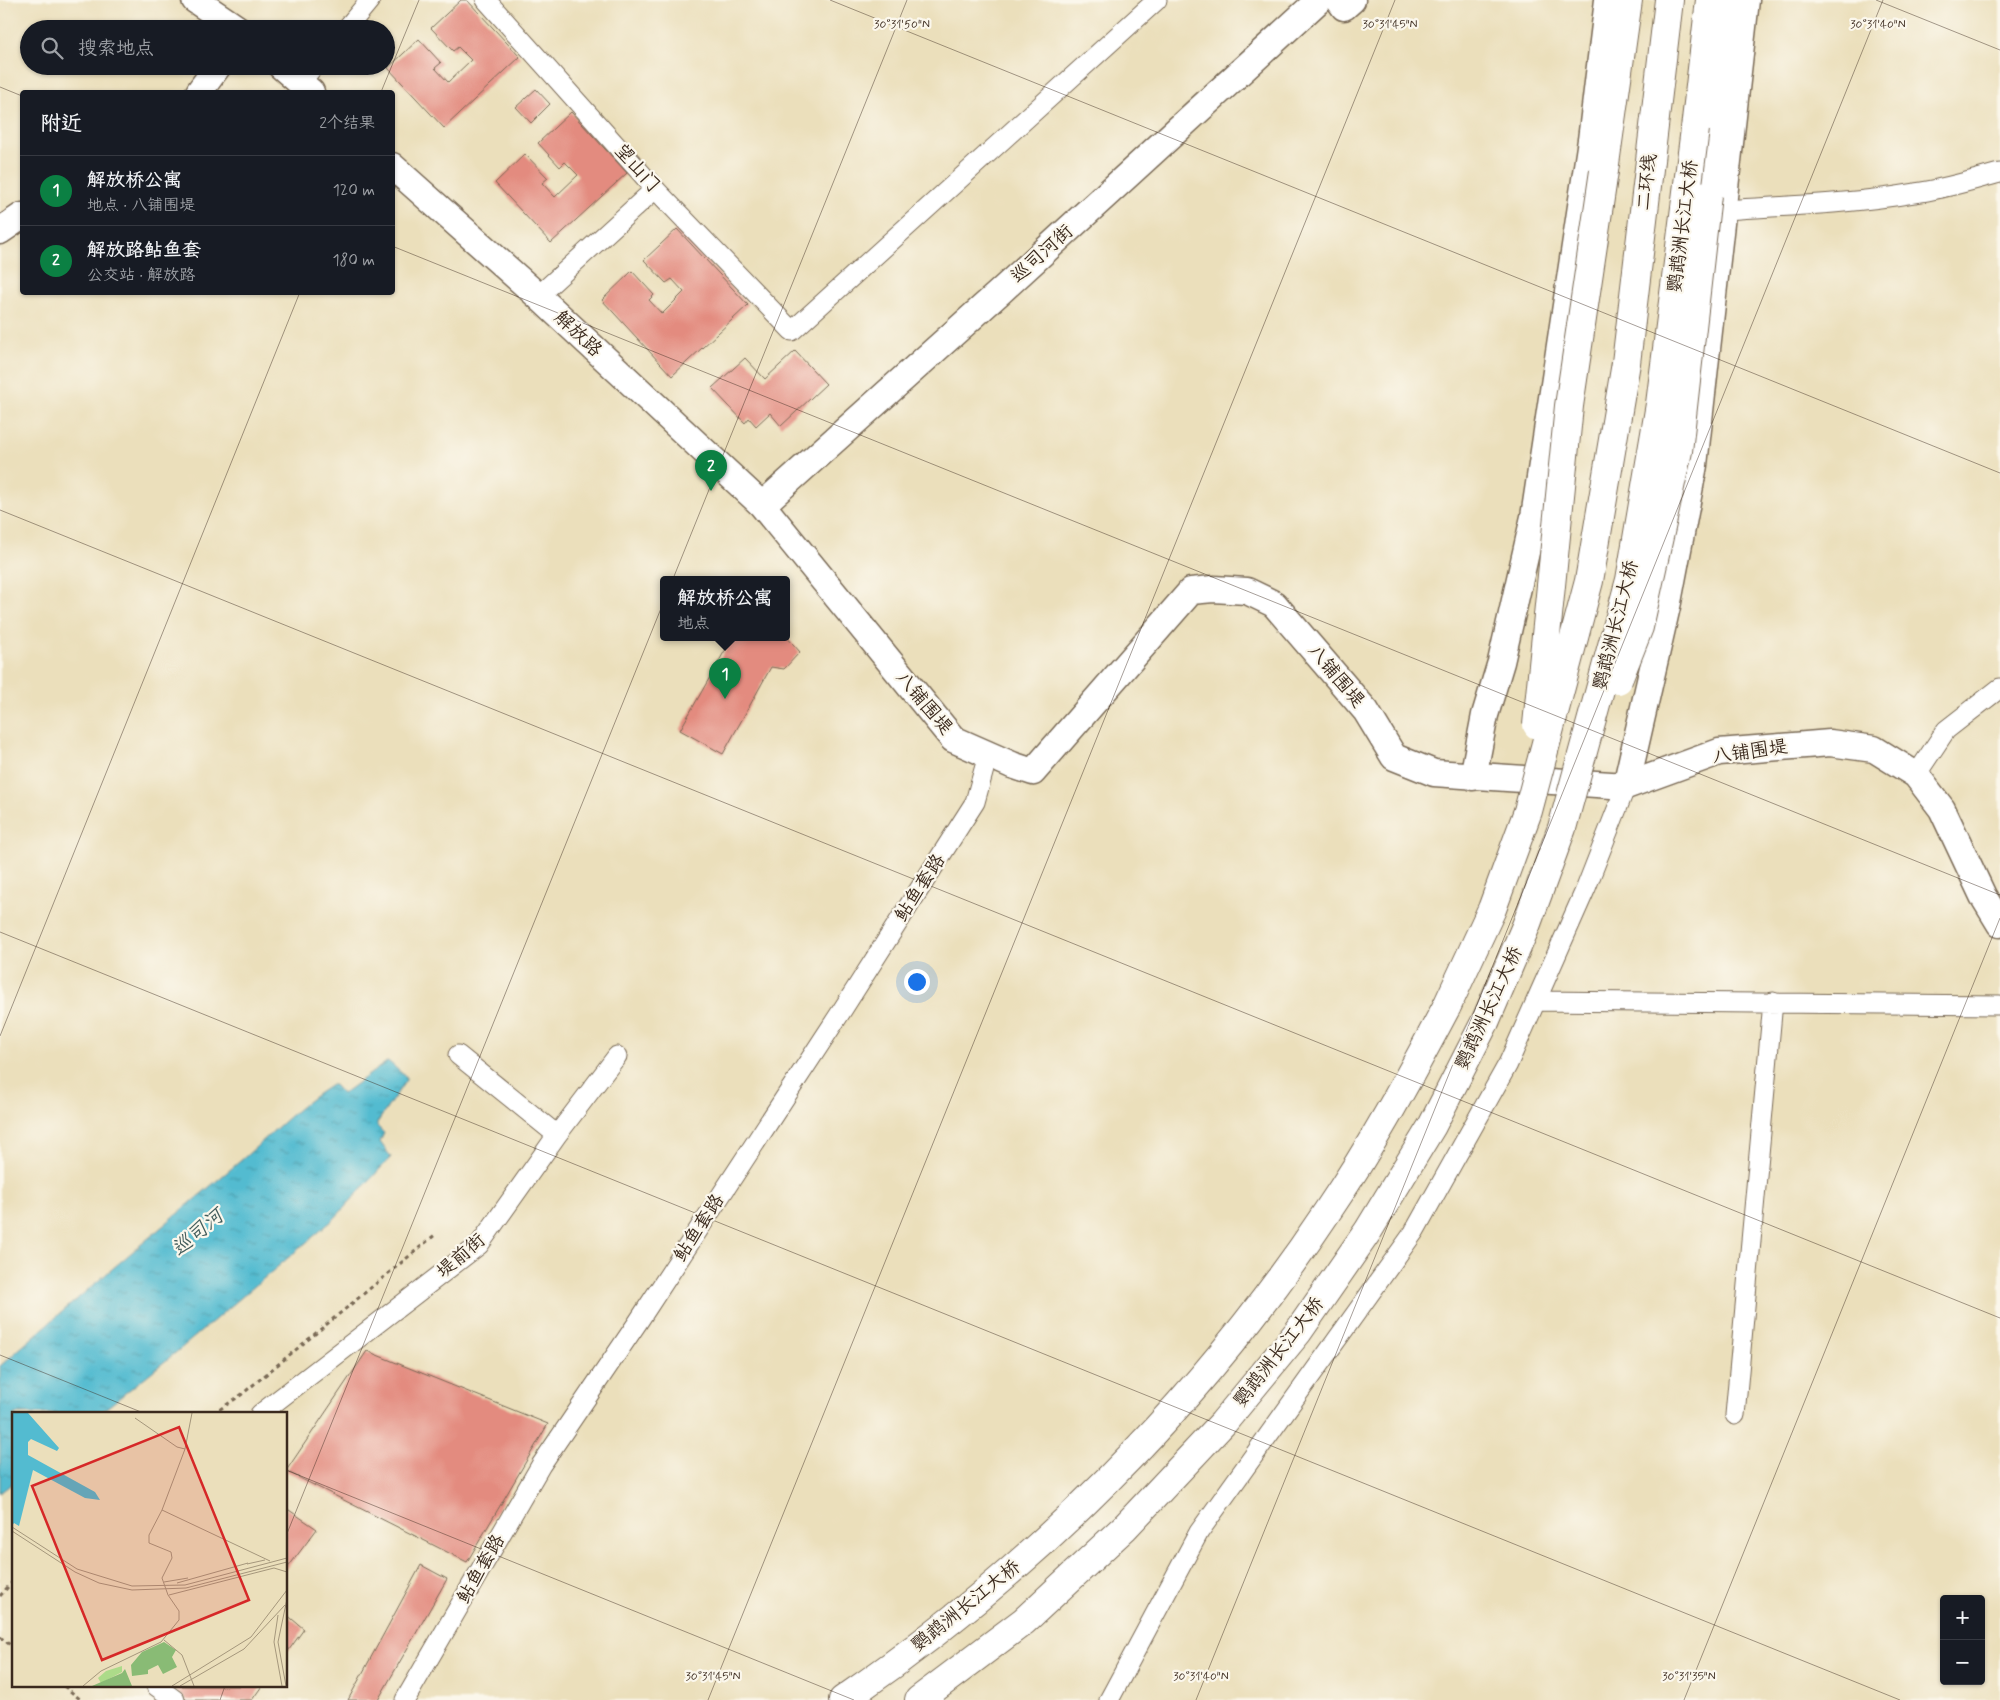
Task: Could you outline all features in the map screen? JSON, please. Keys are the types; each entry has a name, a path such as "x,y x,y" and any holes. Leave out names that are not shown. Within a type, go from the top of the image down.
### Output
{"highway":[{"path":"1528,811 1569,406 1628,0"},
{"name":"二环线","path":"1626,363 1669,0"},
{"name":"鹦鹉洲长江大桥","path":"919,1700 1024,1621 1124,1527 1223,1423 1298,1332 1368,1231 1432,1126 1485,1022 1526,926 1562,828 1630,580 1660,404 1710,0"},
{"path":"1574,786 1640,628 1678,452 1714,202 1732,0"},
{"name":"鹦鹉洲长江大桥","path":"843,1700 888,1669 996,1585 1092,1495 1185,1397 1259,1307 1327,1213 1398,1100 1447,1006 1492,909 1528,811 1589,582 1626,363"}],"street":[{"path":"195,0 225,20"},
{"path":"353,20 370,0"},
{"name":"望山门","path":"486,0 655,188 792,332 1157,0"},
{"name":"巡司河街","path":"762,505 1001,291 1319,0"},
{"path":"1339,0 1344,7 1352,0"},
{"path":"1473,777 1485,715 1500,662 1534,517 1591,140 1608,0"},
{"path":"1109,1700 1199,1532 1414,1232 1508,1064 1586,888 1626,786 1668,602 1694,466 1714,202 1746,0"},
{"path":"200,90 211,75"},
{"name":"解放路","path":"395,169 538,296 762,505"},
{"path":"1714,202 1834,204 1915,194 1955,186 2000,173"},
{"path":"538,296 655,188"},
{"path":"0,231 20,217"},
{"name":"八铺围堤","path":"762,505 953,739 1012,766 1033,772 1191,591 1247,591 1274,604 1366,711 1394,756 1434,773 1626,786 1719,752 1830,743 1874,749 1916,775 1942,810 1984,896 2000,924"},
{"path":"1916,775 1946,730 2000,688"},
{"name":"鲇鱼套路","path":"405,1700 541,1465 643,1314 839,1015 975,802 988,755"},
{"path":"1536,1001 2000,1005"},
{"path":"1735,1415 1773,1002"},
{"path":"458,1055 557,1135"},
{"name":"堤前街","path":"263,1412 479,1245 557,1135 617,1056"},
{"path":"159,1688 175,1700"}],"path":[{"path":"216,1412 241,1395 436,1234"},
{"path":"0,1596 12,1582"},
{"path":"0,1637 12,1646"},
{"path":"66,1688 81,1700"}],"water":[{"name":"巡司河","path":"388,1061 406,1077 406,1080 377,1123 377,1126 384,1133 380,1142 391,1157 333,1220 179,1350 102,1412 12,1412 12,1484 0,1493 0,1366 317,1094 334,1085 342,1094"}],"building":[{"path":"461,0 467,0 520,57 444,128 395,75 395,61 419,39 441,63 435,68 448,82 471,60 458,47 453,51 431,28"},
{"path":"536,89 550,104 531,123 516,107"},
{"path":"571,112 627,173 551,243 495,183 525,154 548,178 542,183 555,197 578,175 565,162 560,167 538,143"},
{"path":"677,229 748,305 672,376 602,300 632,271 654,295 649,300 662,314 684,292 672,279 666,283 644,260"},
{"path":"795,351 826,384 781,426 770,413 756,426 749,418 745,423 712,388 745,358 765,379"},
{"path":"730,641 790,641 800,652 784,669 771,667 723,754 680,730"},
{"path":"367,1351 548,1424 467,1562 288,1472 288,1468"},
{"path":"288,1509 317,1529 288,1567"},
{"path":"421,1565 447,1579 378,1700 348,1700"},
{"path":"288,1616 304,1629 288,1651"},
{"path":"172,1688 261,1688 252,1700 187,1700"}],"place":[{"name":"解放路鲇鱼套","path":"711,491"},
{"name":"解放桥公寓","path":"725,699"}]}
